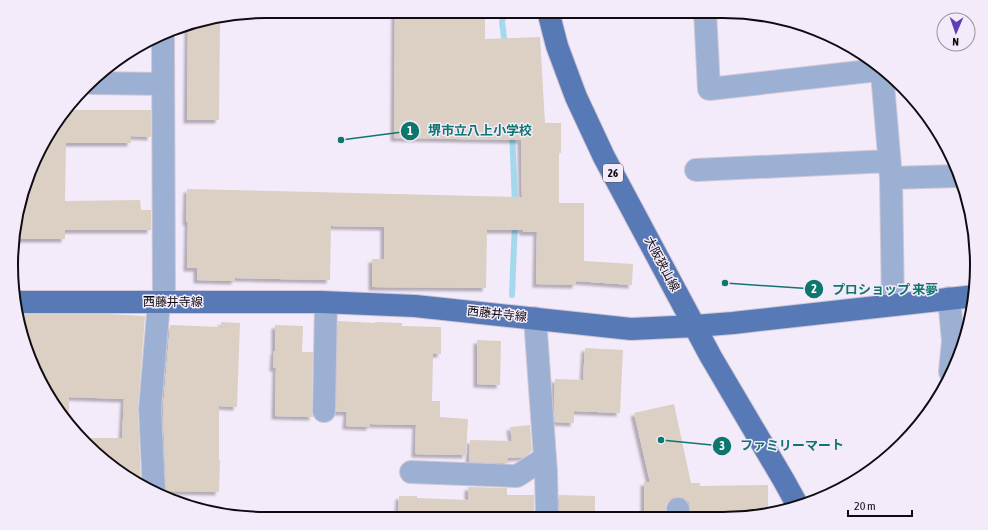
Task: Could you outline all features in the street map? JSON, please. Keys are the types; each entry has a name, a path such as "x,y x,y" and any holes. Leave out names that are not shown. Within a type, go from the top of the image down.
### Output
{"main road":[{"name":"大阪狭山線","path":"550,18 557,46 576,97 604,157 711,357 795,501"},
{"name":"西藤井寺線","path":"21,302 326,303 415,306 631,329 733,323 968,297"}],"street":[{"path":"705,18 709,89 875,70"},
{"path":"154,486 150,409 161,302 163,40"},
{"path":"882,76 890,169 893,305"},
{"path":"98,83 163,84"},
{"path":"696,170 890,169 953,176"},
{"path":"949,298 953,342 951,359"},
{"path":"324,411 326,303"},
{"path":"535,318 546,472 547,512"},
{"path":"411,472 517,476 545,458"}],"building":[{"path":"395,18 485,18 485,39 540,37 545,123 561,123 561,153 559,153 559,203 584,203 584,261 633,264 632,285 576,281 576,285 536,284 537,232 523,232 523,230 487,230 486,288 372,287 372,259 384,259 384,227 331,226 330,280 235,278 235,281 197,280 197,268 187,268 187,189 522,197 521,140 394,138"},
{"path":"220,22 219,120 187,120 188,30"},
{"path":"73,110 151,110 151,137 131,136 131,143 66,143 65,201 140,200 141,210 151,210 151,230 65,230 65,239 20,239 26,201 37,170 51,141"},
{"path":"23,314 109,314 145,316 138,408 141,479 102,451 88,438 122,438 124,399 69,397 69,415 43,374 26,329"},
{"path":"338,321 402,323 402,326 441,327 441,354 433,354 432,401 440,401 440,417 468,419 466,455 415,454 416,425 370,424 370,427 346,426 347,412 336,412"},
{"path":"221,322 240,323 237,407 219,406 219,492 166,491 163,409 170,325 221,327"},
{"path":"275,325 303,326 302,352 313,352 313,417 275,416 276,368 273,368 275,351"},
{"path":"477,340 501,341 500,385 477,384"},
{"path":"585,348 623,350 620,413 574,411 574,423 555,422 555,379 583,380"},
{"path":"674,404 691,483 700,483 700,486 768,485 768,508 723,512 690,512 689,502 684,498 678,497 672,498 667,502 666,512 644,512 644,482 650,482 634,413"},
{"path":"530,425 532,451 524,457 508,458 508,463 469,462 470,440 512,441 510,427"},
{"path":"468,487 507,488 507,495 534,495 534,512 398,512 399,496 468,500"},
{"path":"559,495 595,496 595,512 559,512"}],"waterway":[{"path":"503,18 502,22 505,45"},
{"path":"512,132 515,205"},
{"path":"512,295 515,222"}],"place":[{"name":"堺市立八上小学校","path":"341,140"},
{"name":"プロショップ 来夢","path":"725,283"},
{"name":"ファミリーマート","path":"661,440"}]}
